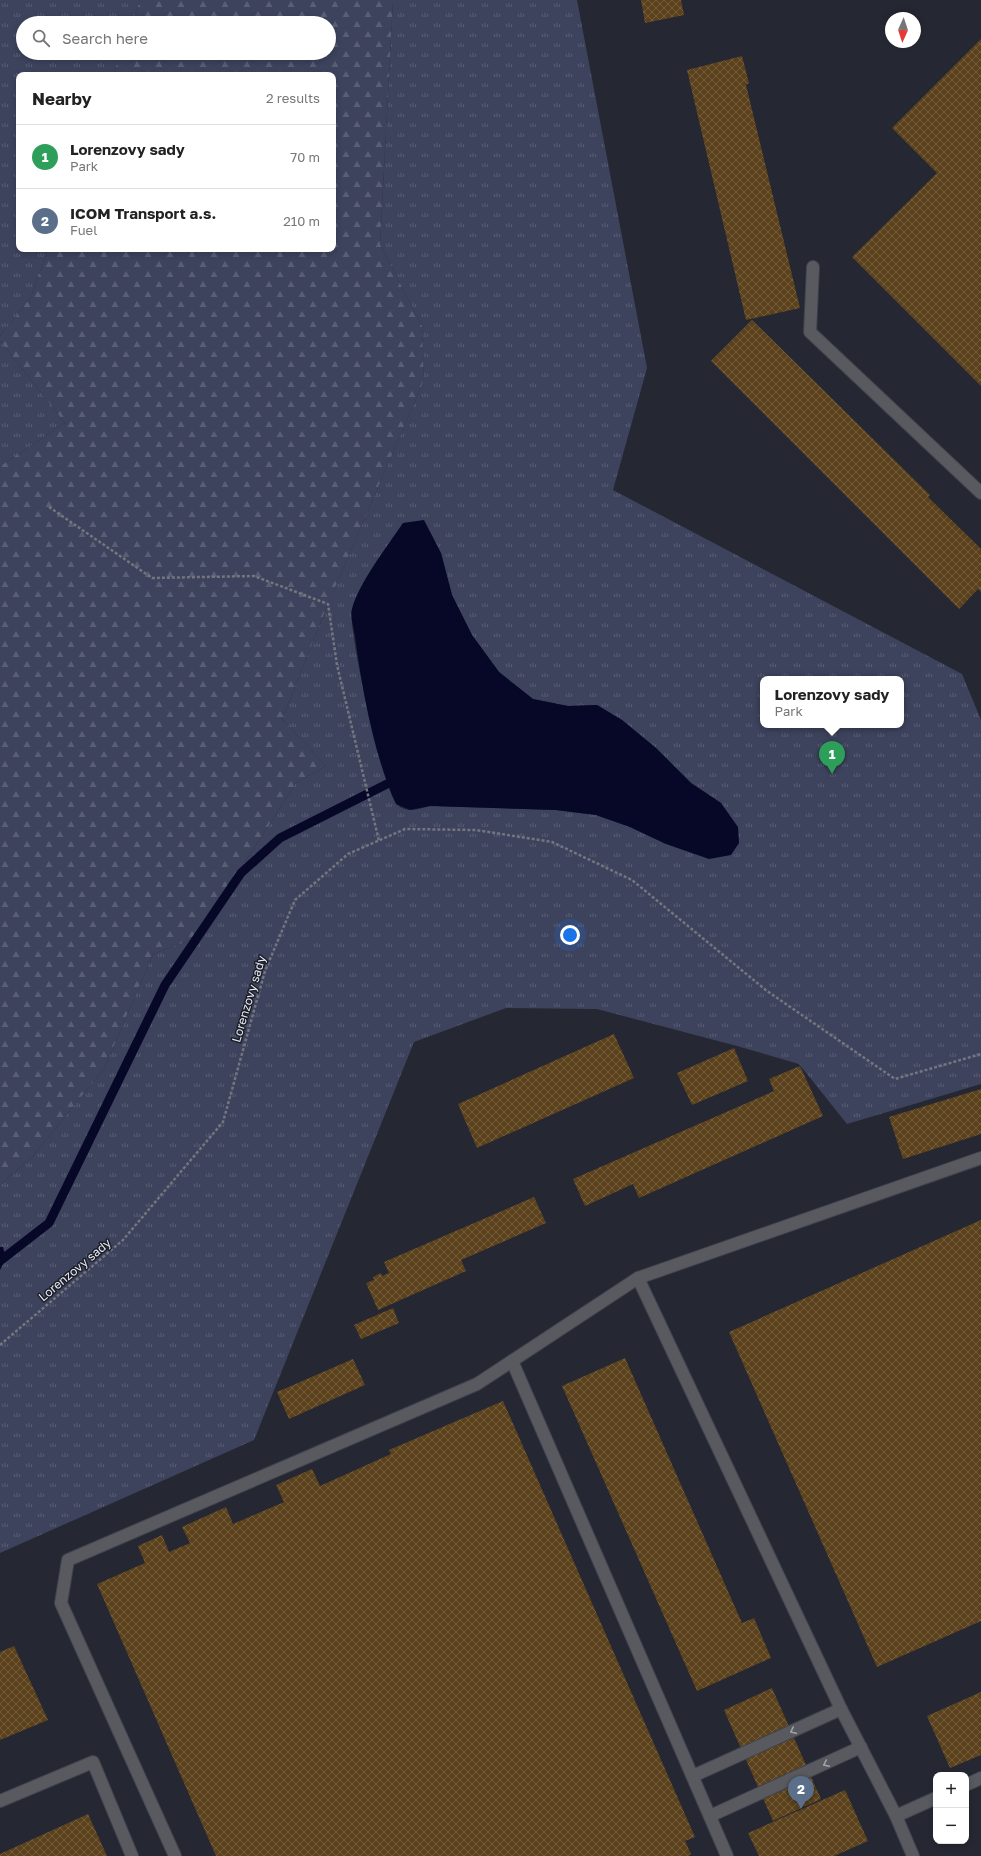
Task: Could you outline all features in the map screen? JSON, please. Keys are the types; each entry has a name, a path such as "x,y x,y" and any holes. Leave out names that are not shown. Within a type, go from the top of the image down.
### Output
{"lane":[{"path":"813,267 810,332 981,493"},
{"path":"175,1856 61,1603 68,1560 476,1384 638,1278 981,1158"},
{"path":"638,1278 841,1709 896,1816 913,1856"},
{"path":"512,1361 728,1856"},
{"path":"693,1776 841,1709"},
{"path":"710,1816 861,1747"},
{"path":"0,1801 93,1762 132,1856"},
{"path":"969,1784 981,1778"},
{"path":"896,1816 933,1799"}],"path":[{"path":"49,507 152,578 254,576 328,604 337,664 379,841"},
{"name":"Lorenzovy sady","path":"0,1345 123,1240 223,1122 265,971 295,900 348,854 405,829 476,830 552,842 632,880 767,991 896,1079 981,1054"}],"green space":[{"path":"0,0 140,0 134,16 16,16 16,60 118,60 114,72 16,72 16,252 47,252 31,297 0,336"},
{"path":"140,0 393,0 380,244 422,326 424,380 328,604 282,719 326,766 296,783 196,938 153,954 104,1069 33,1156 0,1185 0,466 65,423 0,341 0,336 31,297 47,252 336,252 336,72 114,72 118,60 336,60 336,16 134,16"},
{"path":"393,0 577,0 647,368 613,490 962,674 981,720 981,1084 847,1124 799,1064 597,1009 506,1008 414,1042 254,1440 0,1553 0,1185 33,1156 104,1069 153,954 196,938 296,783 326,766 282,719 328,604 424,380 422,326 380,244","holes":["403,523 441,553 452,595 472,635 499,672 533,699 568,706 597,705 622,720 656,748 691,783 721,803 666,844 630,827 596,815 556,810 430,806 407,810 399,806 390,791 367,707 355,644 352,609 361,587 368,575"]},
{"path":"0,341 65,423 0,466"}],"shaded area":[{"path":"424,520 441,553 452,595 472,635 499,672 533,699 568,706 597,705 622,720 656,748 691,783 721,803 738,827 739,843 731,855 709,859 666,844 630,827 596,815 556,810 430,806 410,810 396,804 381,765 365,700 352,619 352,609 367,577 403,523"},
{"path":"0,1247 3,1247 6,1258 0,1270"}],"building":[{"path":"641,0 681,0 684,15 645,23"},
{"path":"981,39 981,386 852,257 937,173 892,128"},
{"path":"742,56 749,83 746,85 800,308 746,320 687,70"},
{"path":"752,320 930,495 928,497 981,549 981,592 978,589 959,609 711,361"},
{"path":"614,1034 634,1078 477,1148 458,1104"},
{"path":"734,1048 748,1081 692,1105 677,1073"},
{"path":"800,1066 823,1116 639,1198 633,1184 585,1206 573,1179 774,1091 769,1079"},
{"path":"981,1089 981,1134 903,1159 889,1117"},
{"path":"534,1197 546,1223 461,1260 466,1271 378,1310 366,1283 374,1280 373,1277 381,1273 382,1276 389,1273 384,1262"},
{"path":"981,1220 981,1621 877,1667 729,1332"},
{"path":"393,1308 399,1323 361,1339 354,1325"},
{"path":"625,1358 742,1623 754,1618 771,1658 697,1691 562,1386"},
{"path":"353,1359 365,1385 289,1419 277,1392"},
{"path":"503,1401 695,1837 685,1841 691,1854 688,1856 216,1856 97,1584 145,1563 138,1546 162,1535 169,1552 190,1543 182,1527 226,1507 233,1524 284,1502 276,1485 312,1469 320,1486 391,1454 389,1450"},
{"path":"14,1646 48,1720 0,1740 0,1652"},
{"path":"772,1688 821,1799 773,1821 724,1710"},
{"path":"981,1692 981,1755 950,1768 927,1716"},
{"path":"845,1790 868,1841 834,1856 759,1856 748,1833"},
{"path":"88,1814 107,1856 0,1856 0,1854"}],"waterway":[{"path":"0,1261 49,1223 165,985 241,873 280,838 387,784"}],"place":[{"name":"Lorenzovy sady","path":"832,774"},
{"name":"ICOM Transport a.s.","path":"801,1809"}]}
